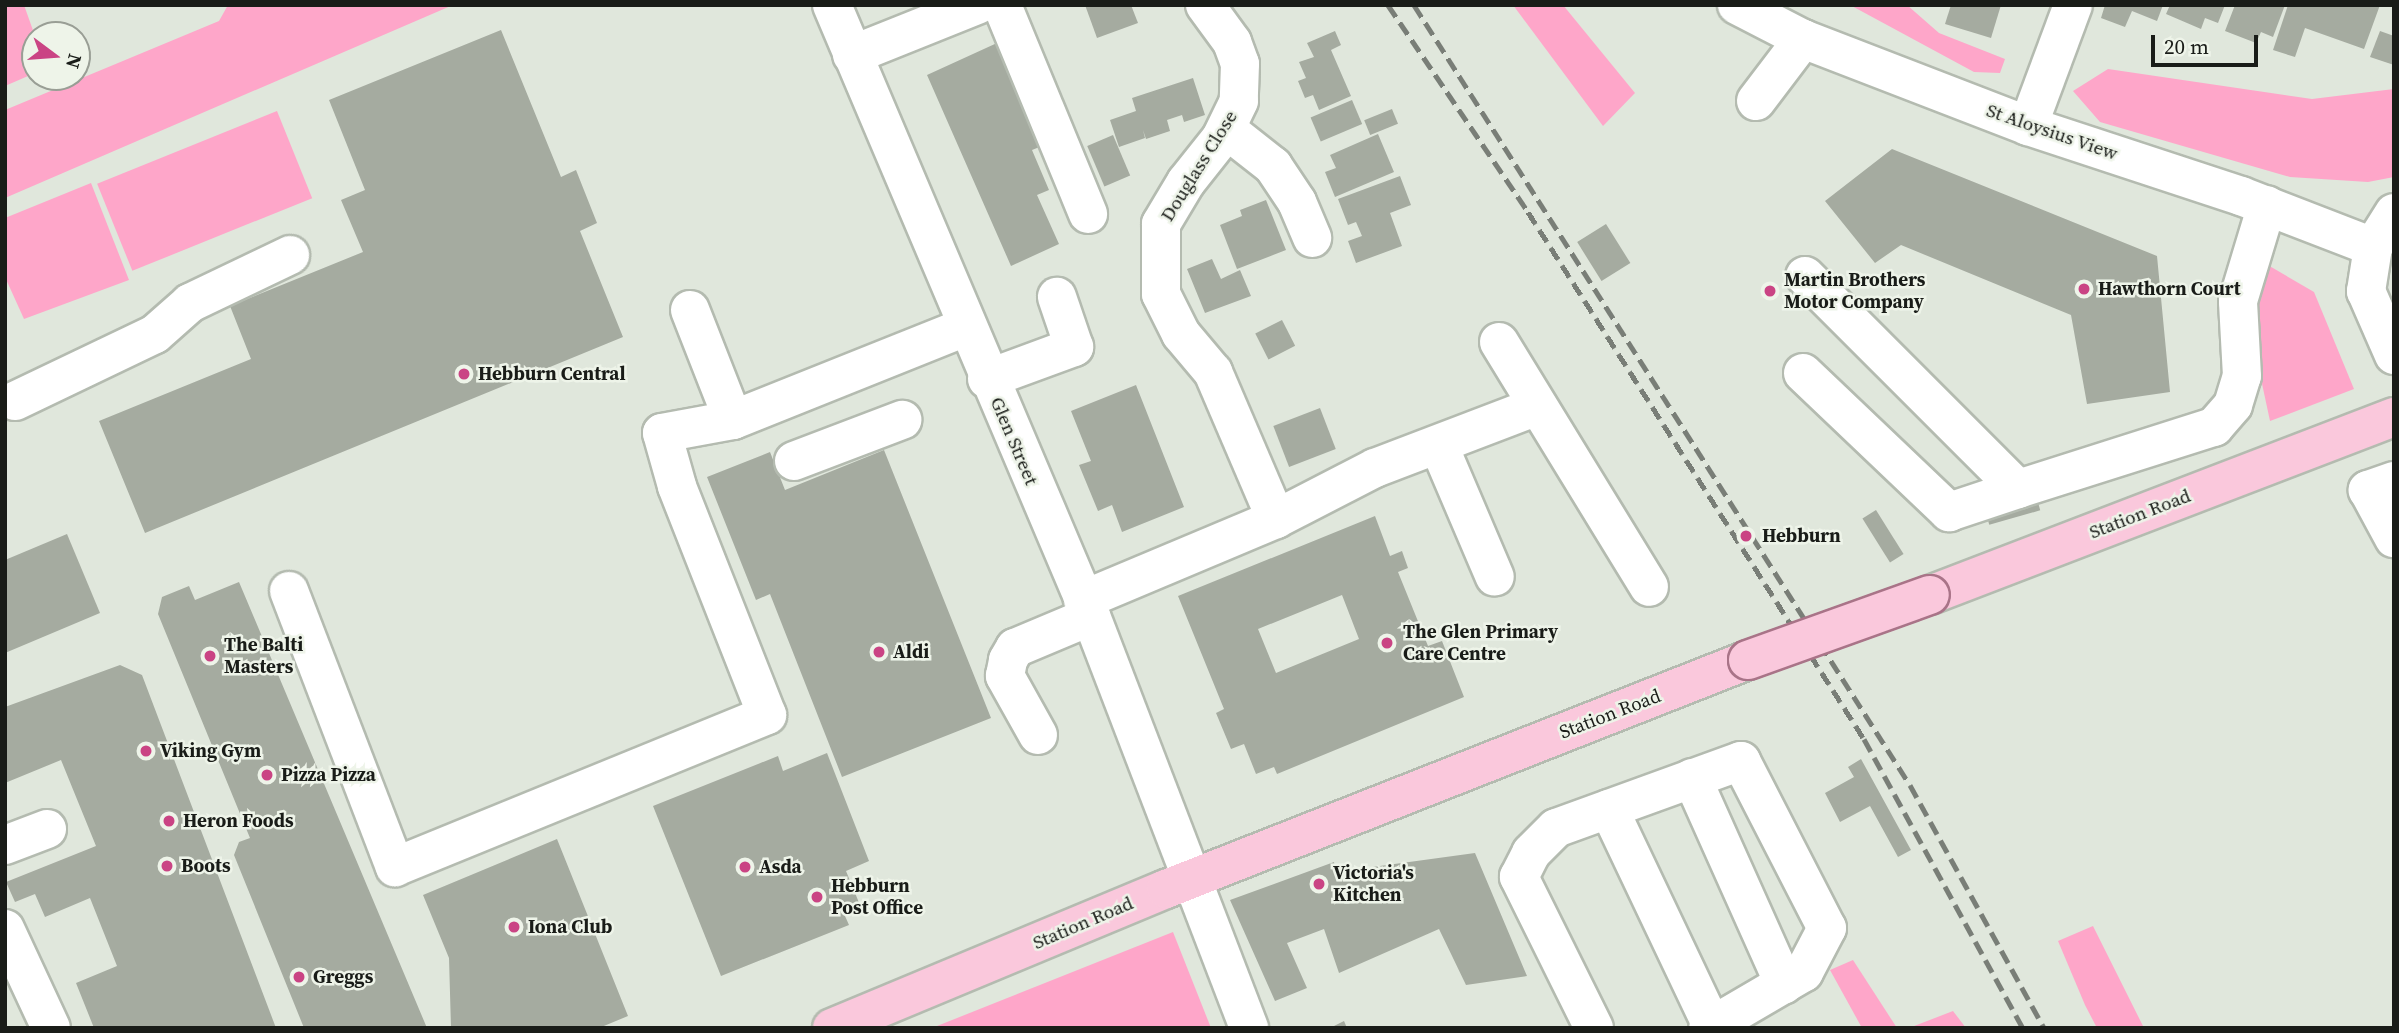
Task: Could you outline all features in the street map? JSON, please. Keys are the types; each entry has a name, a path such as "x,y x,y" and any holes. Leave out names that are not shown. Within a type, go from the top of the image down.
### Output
{"main road":[{"name":"Station Road","path":"832,1028 1194,878 1748,660 1930,595 2394,417"}],"street":[{"name":"Glen Street","path":"832,5 965,327 1087,608 1194,878 1249,1028"},
{"path":"852,55 977,5"},
{"path":"1002,5 1088,214"},
{"name":"Douglass Close","path":"1205,5 1232,42 1240,64 1239,101 1226,129 1161,224 1161,294 1181,334 1213,373 1234,415 1276,519"},
{"name":"St Aloysius View","path":"1737,5 1803,39 2028,125 2267,205 2373,247"},
{"path":"2028,125 2073,5"},
{"path":"1756,101 1803,39"},
{"path":"1226,129 1273,166 1297,202 1312,237"},
{"path":"1803,373 1949,512 2214,427 2233,405 2242,376 2238,301 2267,205"},
{"path":"2394,214 2373,247 2366,291 2394,355"},
{"path":"15,401 155,334 190,303 290,255"},
{"path":"1805,276 2018,489"},
{"path":"987,379 1074,347 1056,297"},
{"path":"690,310 733,420"},
{"path":"289,591 395,867 767,715 677,486 663,433 733,420 965,327"},
{"path":"1499,342 1535,407 1648,587"},
{"path":"1038,735 1005,676 1008,660 1015,648 1087,608 1276,519 1375,468 1439,446 1535,407"},
{"path":"794,461 902,420"},
{"path":"1439,446 1495,577"},
{"path":"2394,481 2368,490 2394,538"},
{"path":"1594,1028 1519,877 1531,853 1556,828 1741,761 1827,928 1804,972 1710,1027 1609,809"},
{"path":"1692,778 1784,984"},
{"path":"5,845 47,829"},
{"path":"5,929 51,1028"}],"shaded area":[{"path":"5,5 24,5 30,21 21,21 21,79 5,86"},
{"path":"228,5 453,5 5,198 5,110 51,91 91,91 91,74 219,21"},
{"path":"1513,5 1563,5 1635,93 1603,126"},
{"path":"1850,5 1907,5 1939,33 2005,59 2000,73 1974,72"},
{"path":"2108,69 2312,99 2394,89 2394,177 2368,182 2290,177 2100,122 2073,91"},
{"path":"277,111 312,198 132,271 97,184"},
{"path":"91,183 129,280 24,319 5,277 5,218"},
{"path":"2266,264 2314,292 2354,389 2270,421 2252,337 2249,300"},
{"path":"2093,926 2144,1028 2097,1028 2085,1005 2058,941"},
{"path":"1173,932 1211,1028 932,1028"},
{"path":"1853,960 1897,1028 1862,1028 1830,970"},
{"path":"1953,1011 1966,1028 1909,1028"}],"building":[{"path":"1085,5 1131,5 1138,23 1097,38"},
{"path":"1951,5 2001,5 1991,38 1945,24"},
{"path":"2105,5 2163,5 2157,21 2132,11 2125,27 2101,18"},
{"path":"2170,5 2225,5 2218,23 2205,18 2201,29 2166,14"},
{"path":"2235,5 2285,5 2273,37 2261,32 2256,43 2225,31"},
{"path":"2288,5 2380,5 2364,49 2305,28 2295,57 2273,50"},
{"path":"501,30 561,177 576,170 597,223 580,231 623,337 145,533 99,421 251,359 230,306 363,252 341,200 365,190 329,100"},
{"path":"1335,31 1341,45 1331,50 1351,96 1319,110 1313,95 1305,98 1298,81 1306,78 1299,62 1314,57 1307,43"},
{"path":"2380,31 2394,36 2394,65 2370,57"},
{"path":"997,43 1042,146 1032,150 1049,190 1037,195 1059,244 1011,266 927,75"},
{"path":"1193,78 1205,115 1184,122 1182,115 1167,120 1170,131 1146,139 1143,130 1145,138 1119,147 1110,120 1136,111 1132,98"},
{"path":"1352,100 1362,124 1321,142 1311,118"},
{"path":"1392,109 1398,124 1370,135 1364,120"},
{"path":"1378,134 1394,172 1335,197 1325,172 1336,168 1330,155"},
{"path":"1113,135 1130,176 1104,186 1087,146"},
{"name":"Hawthorn Court","path":"1892,149 2157,256 2170,392 2087,404 2071,315 1901,245 1875,263 1825,201"},
{"path":"1400,176 1411,205 1390,213 1402,246 1356,263 1348,241 1362,236 1356,222 1348,225 1338,199"},
{"path":"1266,200 1286,250 1237,269 1220,225 1242,216 1240,210"},
{"path":"1606,224 1630,263 1602,281 1577,242"},
{"path":"1212,259 1221,279 1240,270 1251,296 1205,313 1187,269"},
{"path":"1282,320 1295,346 1268,359 1255,334"},
{"path":"1136,385 1184,507 1122,532 1112,505 1098,511 1079,465 1091,461 1071,411"},
{"path":"1320,408 1336,449 1289,467 1273,426"},
{"name":"Aldi","path":"884,450 991,718 842,777 770,594 756,600 707,477 770,452 785,490"},
{"path":"2035,492 2040,510 1989,525 1984,507"},
{"path":"1876,510 1904,554 1890,563 1862,518"},
{"name":"The Glen Primary Care Centre","path":"1375,516 1390,556 1402,551 1408,568 1398,572 1428,646 1442,641 1464,697 1277,774 1274,767 1256,774 1244,744 1231,749 1216,713 1224,709 1178,596","holes":["1342,595 1359,639 1276,673 1258,629"]},
{"path":"67,534 100,613 5,653 5,560"},
{"path":"239,582 427,1028 304,1028 234,855 239,842 250,838 158,614 162,597 189,586 195,600"},
{"path":"120,665 142,675 276,1028 94,1028 76,983 117,966 90,898 45,917 35,894 15,902 6,882 96,846 61,760 5,783 5,707"},
{"path":"827,753 869,861 846,871 862,910 845,916 849,925 721,976 653,806 778,756 783,771"},
{"path":"1861,759 1911,850 1898,857 1870,806 1840,822 1825,793 1854,777 1848,767"},
{"name":"Iona Club","path":"557,839 628,1016 599,1028 451,1028 449,958 423,895"},
{"path":"1475,853 1527,976 1466,985 1439,929 1339,973 1324,929 1287,943 1307,988 1275,1001 1230,900 1334,862 1336,872"},
{"path":"1344,1021 1347,1028 1330,1028"}],"railway":[{"path":"1388,5 1528,212 1864,739 2023,1028"},
{"path":"1414,5 1910,785 2044,1028"}],"place":[{"name":"Hawthorn Court","path":"2084,289"},
{"name":"Martin Brothers Motor Company","path":"1770,291"},
{"name":"Hebburn Central","path":"464,374"},
{"name":"Hebburn","path":"1746,536"},
{"name":"The Glen Primary Care Centre","path":"1387,643"},
{"name":"Aldi","path":"879,652"},
{"name":"The Balti Masters","path":"210,656"},
{"name":"Viking Gym","path":"146,751"},
{"name":"Pizza Pizza","path":"267,775"},
{"name":"Heron Foods","path":"169,821"},
{"name":"Boots","path":"167,866"},
{"name":"Asda","path":"745,867"},
{"name":"Victoria's Kitchen","path":"1319,884"},
{"name":"Hebburn Post Office","path":"817,897"},
{"name":"Iona Club","path":"514,927"},
{"name":"Greggs","path":"299,977"}]}
